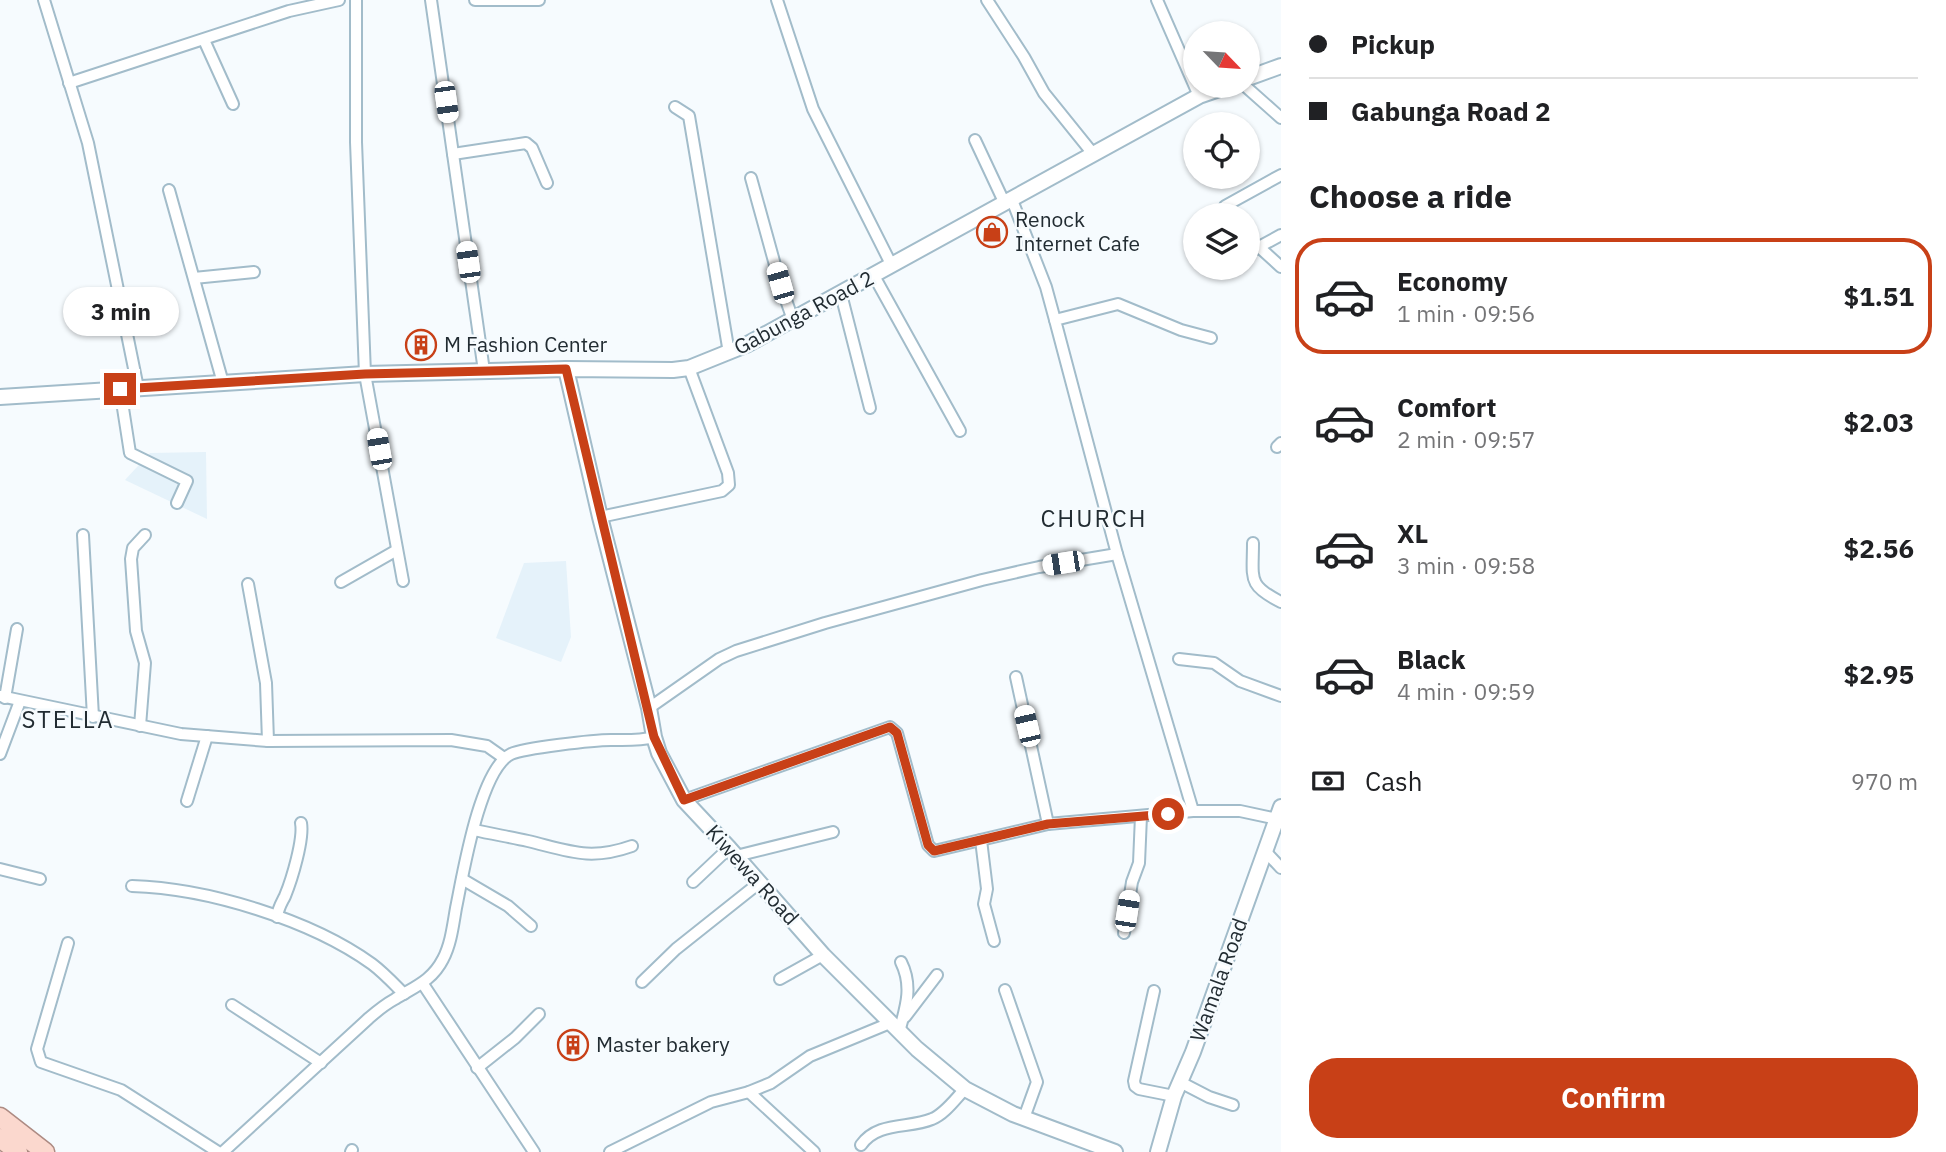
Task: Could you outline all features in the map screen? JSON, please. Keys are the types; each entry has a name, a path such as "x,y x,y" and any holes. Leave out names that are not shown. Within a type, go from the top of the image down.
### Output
{"main road":[{"path":"0,1117 45,1152"},
{"path":"0,1138 18,1152"}],"street":[{"path":"44,0 88,143 138,388"},
{"path":"69,82 289,11 339,0"},
{"path":"356,0 356,142 365,374 403,581"},
{"path":"431,0 484,371"},
{"path":"475,0 539,0"},
{"path":"777,0 813,109 892,266"},
{"path":"987,0 1044,93 1094,155"},
{"path":"1157,0 1183,59"},
{"path":"204,40 233,104"},
{"path":"1260,74 1281,66"},
{"name":"Gabunga Road 2","path":"0,397 365,374 689,368 729,353 793,320 1195,98"},
{"path":"1258,98 1281,118"},
{"path":"675,107 689,116 729,353"},
{"path":"975,140 1009,202 1046,287 1116,554 1193,811"},
{"path":"453,153 526,143 532,148 547,183"},
{"path":"1229,203 1281,175"},
{"path":"751,178 793,320"},
{"path":"169,190 223,383"},
{"path":"1260,246 1281,235"},
{"path":"1260,248 1281,267"},
{"path":"194,278 254,272"},
{"path":"874,276 960,431"},
{"path":"841,294 870,408"},
{"path":"1055,320 1118,304 1181,330 1211,338"},
{"path":"600,517 722,491 729,485 728,473 689,368"},
{"name":"Kiwewa Road","path":"566,369 654,737 684,800 823,955 965,1089 1024,1118 1115,1152"},
{"path":"120,389 130,453 187,481 177,503"},
{"path":"83,535 93,717"},
{"path":"140,726 145,663 136,631 131,559 133,548 145,535"},
{"path":"1253,543 1255,584 1265,594 1281,602"},
{"path":"341,582 397,550"},
{"path":"649,708 736,651 825,623 982,580 1116,554"},
{"path":"248,583 266,683 268,741"},
{"path":"17,629 3,697 93,717 206,736 268,741 451,740 487,746 504,758"},
{"path":"1179,659 1214,663 1240,681 1281,696"},
{"path":"1016,677 1048,824"},
{"path":"0,754 20,701"},
{"path":"684,800 890,727 897,733 925,834 931,849 938,851 1048,824 1193,811 1279,813"},
{"path":"187,802 206,736"},
{"path":"223,1152 369,1018 404,994 423,985 439,968 448,947 474,830 491,779 504,758 520,751 610,740 638,741 654,737"},
{"name":"Wamala Road","path":"1157,1152 1174,1097 1279,813"},
{"path":"1124,933 1130,889 1139,863 1141,816"},
{"path":"277,917 299,849 303,831 301,822"},
{"path":"474,830 573,854 614,852 632,846"},
{"path":"693,882 732,852 833,832"},
{"path":"981,840 987,886 984,904 994,941"},
{"path":"1265,851 1281,868"},
{"path":"0,869 40,878"},
{"path":"462,879 508,906 531,926"},
{"path":"642,982 676,949 759,883"},
{"path":"132,886 164,887 227,900 277,917 357,954 377,968 404,994"},
{"path":"68,943 37,1049 41,1062 121,1090 218,1152"},
{"path":"780,979 823,955"},
{"path":"897,1025 909,981 901,962"},
{"path":"610,1152 711,1102 749,1092 777,1080 810,1056 897,1025 937,975"},
{"path":"423,985 534,1152"},
{"path":"1005,990 1037,1082 1024,1118"},
{"path":"1154,991 1134,1081 1139,1089 1174,1097"},
{"path":"232,1005 321,1063"},
{"path":"477,1068 515,1038 539,1014"},
{"path":"1180,1082 1209,1097 1233,1105"},
{"path":"861,1145 870,1135 880,1131 934,1118 965,1089"},
{"path":"749,1092 814,1152"}],"shaded area":[{"path":"206,452 207,519 125,480 150,453"},
{"path":"566,561 571,637 561,662 496,638 524,563"}],"place":[{"name":"Renock Internet Cafe","path":"992,232"},
{"name":"M Fashion Center","path":"421,345"},
{"name":"Master bakery","path":"573,1045"}],"district":[{"name":"CHURCH","path":"1094,519"},
{"name":"STELLA","path":"68,720"}],"route":[{"path":"120,389 365,374 566,369 654,737 659,753 684,800 890,727 897,733 928,845 934,851 1048,824 1168,814"}]}
